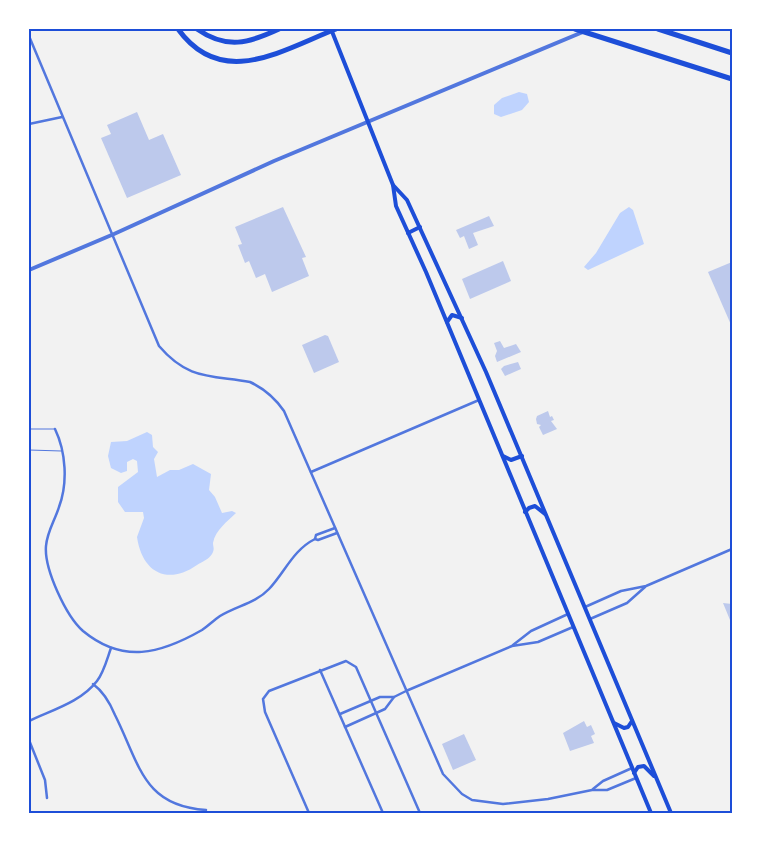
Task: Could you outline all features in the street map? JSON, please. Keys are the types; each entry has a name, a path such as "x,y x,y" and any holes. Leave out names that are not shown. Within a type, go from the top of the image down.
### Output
{"highway":[{"path":"178,29 198,50 214,57 234,62 268,57 333,29"},
{"path":"197,29 215,39 236,43 256,39 279,29"},
{"path":"575,29 732,79"},
{"path":"658,29 732,52"}],"main road":[{"path":"333,29 367,122 393,185 396,206 447,322 651,813"},
{"path":"393,185 407,200 462,318 522,456 671,813"},
{"path":"408,232 420,226"},
{"path":"447,322 450,316 462,318"},
{"path":"501,454 511,460 522,456"},
{"path":"525,512 535,506 546,515"},
{"path":"613,722 624,728 630,725 632,720"},
{"path":"634,773 638,767 644,766 657,780"}],"street":[{"path":"29,270 114,234 274,161 590,29"},
{"path":"29,36 62,117 114,234 159,346 168,356 192,373 250,382 267,392 284,411 406,692 443,774 452,786 467,797 487,803 503,804 592,790 607,790 636,778"},
{"path":"29,124 62,117"},
{"path":"311,472 479,400"},
{"path":"55,430 65,474 64,491 48,533 46,546 47,562 68,611 79,627 93,639 111,648 130,652 153,651 204,629 221,616 261,596 270,588 290,559 307,543 315,539 316,536 334,528"},
{"path":"315,539 318,540 337,533"},
{"path":"585,607 621,591 646,586 732,549"},
{"path":"590,619 627,603 646,586"},
{"path":"512,646 531,630 568,614"},
{"path":"340,714 382,696 394,697 512,646 538,642 573,627"},
{"path":"29,721 72,701 93,684 102,670 111,648"},
{"path":"309,813 262,702 269,691 339,662 351,662 356,667 420,813"},
{"path":"320,670 383,813"},
{"path":"93,684 110,704 146,780 155,792 172,804 186,809 206,810"},
{"path":"345,726 387,707 394,697"},
{"path":"29,740 45,780 47,798"},
{"path":"592,790 603,780 632,768"}],"lane":[{"path":"29,429 55,430"},
{"path":"29,450 60,451"}],"water":[{"path":"519,92 527,94 529,102 522,110 501,117 494,114 494,105 502,98"},
{"path":"629,207 633,210 644,244 588,270 584,267 596,253 620,213"},
{"path":"147,432 152,435 153,447 158,452 154,459 157,477 170,470 179,470 193,464 211,474 209,490 215,497 222,513 232,511 236,513 216,534 211,556 186,571 176,574 166,575 150,567 144,559 137,537 144,518 143,512 125,512 118,502 118,487 138,472 137,461 133,459 127,462 127,471 121,473 111,468 108,456 111,442 127,441"}],"building":[{"path":"137,112 149,140 163,134 181,175 127,198 101,138 111,134 107,125"},
{"path":"283,207 306,257 302,258 309,276 272,292 265,274 256,278 249,261 245,263 238,245 242,244 235,227"},
{"path":"489,216 494,226 473,233 478,245 469,249 464,236 460,238 456,230"},
{"path":"503,261 511,281 470,299 462,279"},
{"path":"732,262 732,327 708,272"},
{"path":"325,335 328,336 339,362 314,373 302,345"},
{"path":"500,341 504,348 516,344 521,352 497,362 495,356 497,351 494,343"},
{"path":"518,362 521,369 505,376 501,369 504,366"},
{"path":"548,411 550,417 552,416 554,420 551,421 557,429 543,435 539,427 541,425 537,424 536,419 537,416"},
{"path":"723,603 732,604 732,625 730,620"},
{"path":"584,721 587,727 591,725 595,734 591,736 594,743 570,751 563,733"},
{"path":"464,734 476,760 453,770 442,744"}]}
